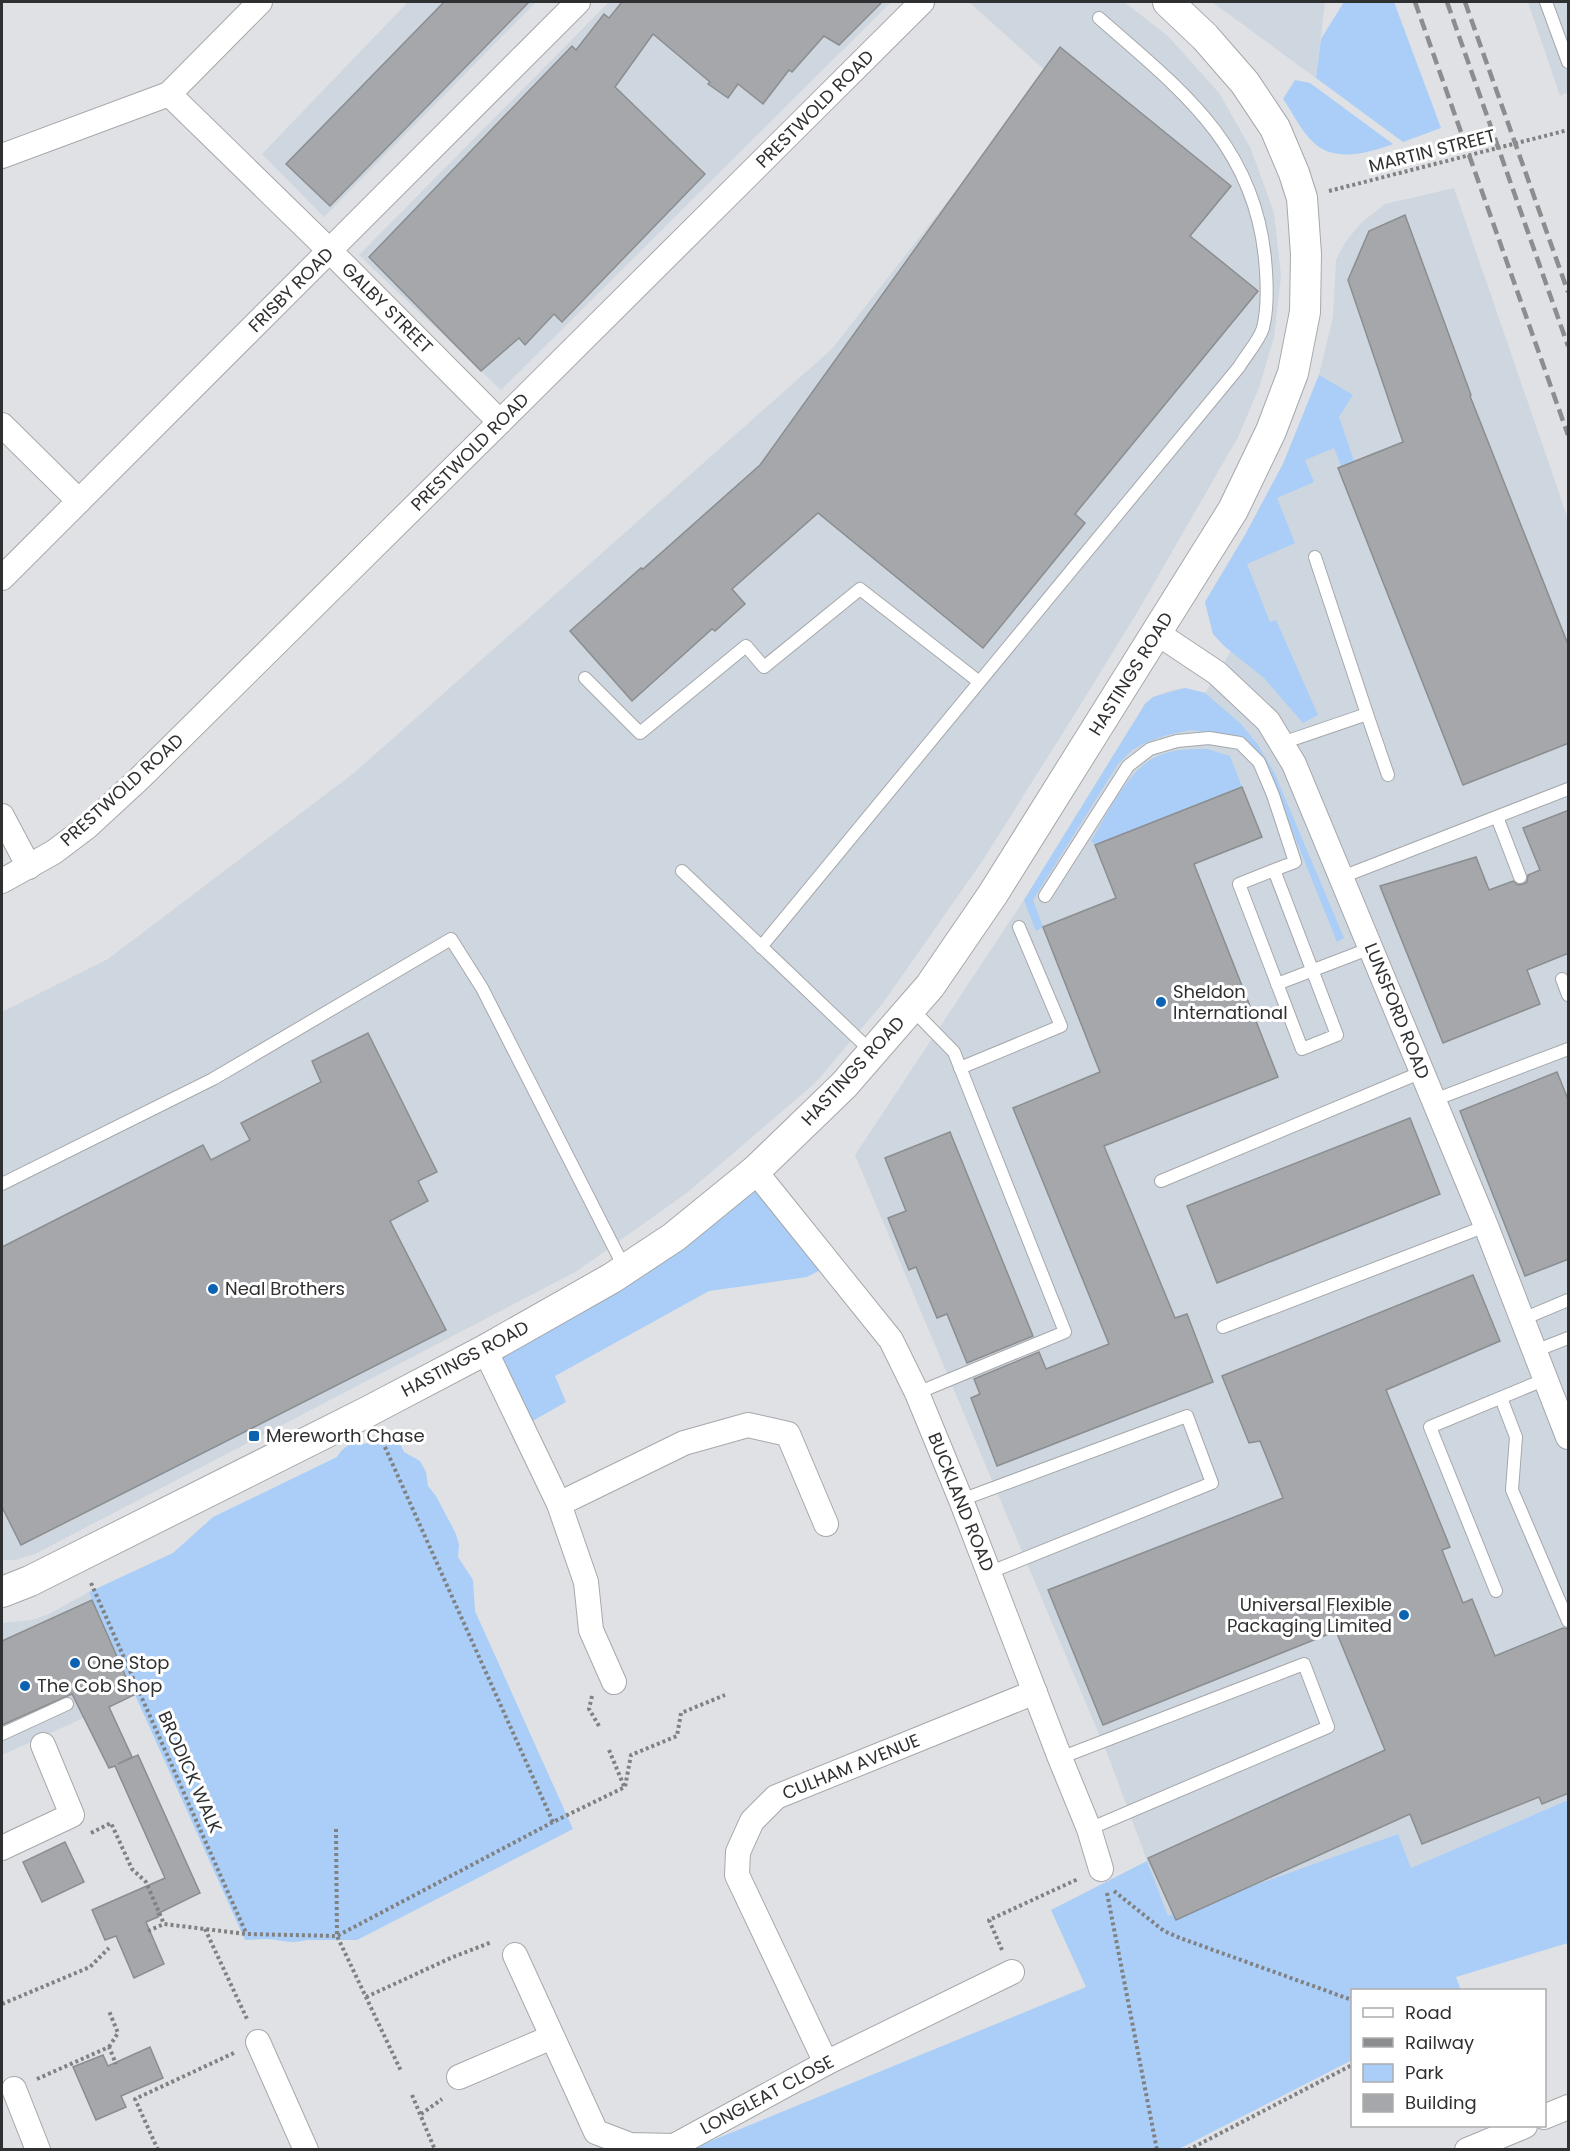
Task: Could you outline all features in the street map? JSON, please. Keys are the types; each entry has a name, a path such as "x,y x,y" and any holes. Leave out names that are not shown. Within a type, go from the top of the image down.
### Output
{"street":[{"path":"2,156 169,94 260,2"},
{"name":"FRISBY ROAD","path":"2,578 578,2"},
{"name":"PRESTWOLD ROAD","path":"2,881 54,852 87,827 140,778 922,2"},
{"name":"HASTINGS ROAD","path":"2,1592 30,1581 369,1411 485,1350 625,1269 674,1237 755,1171 844,1085 930,986 993,894 1233,510 1271,431 1293,373 1305,312 1306,255 1302,198 1287,153 1264,111 1237,73 1205,37 1168,2"},
{"name":"GALBY STREET","path":"169,94 330,251 500,422"},
{"path":"2,425 79,501"},
{"name":"LUNSFORD ROAD","path":"1157,633 1217,673 1268,721 1294,764 1486,1226 1569,1437"},
{"path":"2,816 29,867"},
{"name":"BUCKLAND ROAD","path":"755,1171 891,1340 917,1393 961,1500 1089,1829 1103,1876"},
{"path":"485,1350 559,1504 586,1582 591,1630 614,1682"},
{"path":"559,1504 684,1443 748,1425 788,1434 826,1524"},
{"name":"CULHAM AVENUE","path":"826,2063 738,1875 738,1852 752,1821 776,1797 1035,1692"},
{"path":"2,1848 72,1815 43,1745"},
{"name":"LONGLEAT CLOSE","path":"514,1955 596,2133 630,2145 674,2146 826,2063 1012,1972"},
{"path":"459,2077 552,2037"},
{"path":"258,2042 306,2150"},
{"path":"14,2089 38,2150"},
{"path":"1546,2117 1569,2107"},
{"path":"1467,2150 1523,2127"}],"lane":[{"path":"1546,2 1569,62"},
{"path":"761,947 1239,367 1263,329 1267,282 1263,236 1248,188 1230,151 1201,111 1099,18"},
{"path":"1315,557 1388,775"},
{"path":"585,678 640,733 746,646 764,668 860,589 978,681"},
{"path":"1282,743 1367,714"},
{"path":"1045,896 1128,766 1150,749 1177,741 1209,738 1239,743 1259,762 1273,795 1295,862 1274,870 1239,884 1302,1049 1337,1035 1274,870"},
{"path":"1342,877 1569,789"},
{"path":"1497,817 1520,877"},
{"path":"682,871 872,1053"},
{"path":"960,1068 1060,1026 1019,927"},
{"path":"2,1184 213,1079 451,939 482,988 625,1269"},
{"path":"1277,984 1371,948"},
{"path":"1562,979 1569,995"},
{"path":"911,1008 954,1052 1065,1332 917,1393"},
{"path":"1434,1100 1569,1049"},
{"path":"1161,1181 1422,1072"},
{"path":"1223,1327 1486,1226"},
{"path":"1523,1319 1569,1300"},
{"path":"1535,1351 1569,1338"},
{"path":"1496,1591 1430,1426 1546,1379"},
{"path":"1501,1398 1516,1437 1512,1490 1569,1621"},
{"path":"961,1500 1187,1416 1212,1483 988,1573"},
{"path":"1060,1758 1304,1664 1328,1727 1089,1829"},
{"path":"2,1734 67,1704"}],"path":[{"name":"MARTIN STREET","path":"1302,198 1569,130"},
{"path":"369,1411 553,1822"},
{"name":"BRODICK WALK","path":"79,1556 246,1934"},
{"path":"625,1787 631,1755 677,1737 681,1713 725,1695"},
{"path":"609,1750 625,1787"},
{"path":"148,1931 164,1924 246,1934 337,1936 553,1822 625,1787"},
{"path":"72,1815 88,1834 111,1823 132,1869 146,1882 164,1924"},
{"path":"336,1829 337,1936 401,2071"},
{"path":"1012,1972 989,1920 1103,1876"},
{"path":"1103,1876 1164,1931 1351,1999"},
{"path":"1103,1876 1157,2150"},
{"path":"158,2150 135,2099 258,2042 204,1929"},
{"path":"366,1998 504,1937 514,1955"},
{"path":"2,2004 90,1966 109,1948"},
{"path":"14,2089 109,2047 118,2034 109,2011"},
{"path":"109,2047 116,2064"},
{"path":"1188,2150 1351,2066"},
{"path":"412,2095 435,2150"},
{"path":"421,2114 442,2099"}],"shaded area":[{"path":"408,2 536,2 324,217 262,154"},
{"path":"609,2 891,2 501,390 359,255"},
{"path":"969,2 1124,2 1168,36 1219,93 1251,149 1274,213 1281,276 1274,337 1259,388 1238,437 1138,611 1076,712 983,860 883,1003 816,1082 688,1192 577,1271 35,1554 15,1560 2,1560 2,1012 108,959 354,773 832,349 1048,73"},
{"path":"1212,2 1325,2 1316,78"},
{"path":"1528,2 1568,2 1568,92 1560,96"},
{"path":"1454,188 1568,519 1568,1800 1411,1868 1398,1834 1168,1917 1109,1758 855,1155 1024,900 1145,704 1153,697 1172,690 1185,688 1205,693 1231,651 1213,634 1205,602 1245,535 1283,464 1319,375 1333,317 1336,260 1346,241 1362,222 1385,204"},
{"path":"89,1592 134,1695 2,1755 2,1623 32,1620 49,1614"}],"green space":[{"path":"1344,2 1394,2 1441,128 1403,142 1316,78 1321,39"},
{"path":"1295,80 1310,83 1393,144 1352,154 1341,154 1321,148 1305,133 1283,99"},
{"path":"1319,375 1353,395 1339,417 1355,464 1342,468 1334,448 1305,460 1314,482 1277,498 1295,543 1247,564 1270,622 1276,620 1318,715 1303,723 1264,678 1224,646 1213,634 1205,602 1245,535 1283,464"},
{"path":"1185,688 1205,693 1241,724 1258,745 1274,772 1344,938 1337,942 1267,768 1228,736 1191,730 1145,743 1132,750 1118,764 1033,900 1043,927 1036,931 1024,900 1145,704 1153,697"},
{"path":"1207,749 1230,756 1242,787 1095,845 1091,841 1117,796 1143,766 1152,759 1172,751"},
{"path":"755,1171 830,1265 807,1277 709,1291 555,1376 566,1402 529,1423 485,1350"},
{"path":"394,1430 404,1452 420,1461 426,1472 428,1486 436,1496 456,1534 459,1545 458,1557 473,1580 475,1611 573,1829 357,1940 292,1942 268,1939 245,1940 89,1592 173,1553 213,1517 337,1457 349,1445 365,1444"},
{"path":"1568,1800 1568,1943 1456,1977 1461,1989 1351,1989 1351,2061 1179,2149 689,2150 1086,1987 1051,1910 1147,1861 1168,1916 1398,1834 1411,1868"}],"building":[{"path":"444,2 529,2 330,206 286,164"},
{"path":"622,2 882,2 839,45 824,36 792,72 789,70 763,104 738,84 728,98 708,84 710,82 653,34 615,87 705,174 562,322 554,314 525,345 519,338 481,371 369,257 572,46 576,50 604,14 609,18"},
{"path":"1060,47 1231,186 1190,236 1258,291 1075,514 1085,523 983,648 818,513 732,589 745,604 715,631 712,629 632,701 570,631 760,465"},
{"path":"1405,215 1470,396 1569,647 1569,743 1463,785 1338,468 1403,442 1348,280 1369,231"},
{"path":"1242,787 1262,837 1194,864 1278,1077 1104,1146 1175,1318 1187,1314 1213,1382 997,1466 971,1398 980,1394 974,1379 1039,1352 1046,1369 1109,1344 1013,1108 1100,1072 1043,927 1116,898 1095,845"},
{"path":"1569,810 1569,953 1527,970 1540,1004 1443,1043 1380,886 1476,857 1489,890 1513,881 1518,885 1523,884 1527,882 1528,875 1540,870 1523,828"},
{"name":"Neal Brothers","path":"368,1033 437,1172 418,1181 428,1201 390,1221 446,1330 21,1545 2,1507 2,1247 203,1145 211,1160 250,1140 241,1123 321,1082 312,1061"},
{"path":"1557,1072 1569,1102 1569,1259 1525,1276 1460,1111"},
{"path":"1410,1118 1440,1194 1217,1283 1187,1206"},
{"path":"950,1132 1033,1336 967,1363 947,1314 937,1318 916,1267 909,1270 888,1218 906,1211 885,1158"},
{"path":"1473,1275 1500,1341 1386,1390 1450,1547 1442,1550 1463,1603 1472,1599 1495,1656 1563,1628 1569,1629 1569,1793 1542,1804 1539,1797 1422,1844 1410,1814 1176,1920 1148,1858 1385,1750 1336,1631 1103,1725 1048,1590 1283,1498 1260,1441 1249,1443 1222,1376"},
{"path":"92,1600 134,1695 109,1707 132,1757 118,1764 138,1755 200,1893 157,1914 158,1917 146,1922 164,1964 134,1978 116,1936 105,1940 92,1910 165,1878 115,1766 109,1768 72,1694 2,1725 2,1641"},
{"path":"65,1842 84,1882 42,1902 23,1862"},
{"path":"150,2047 163,2078 121,2096 126,2107 96,2120 73,2067 103,2055 108,2066"}],"railway":[{"path":"1415,2 1568,435"},
{"path":"1447,2 1568,346"},
{"path":"1465,2 1568,292"}],"place":[{"name":"Sheldon International","path":"1161,1002"},
{"name":"Neal Brothers","path":"213,1289"},
{"name":"Mereworth Chase","path":"254,1436"},
{"name":"Universal Flexible Packaging Limited","path":"1404,1615"},
{"name":"One Stop","path":"75,1663"},
{"name":"The Cob Shop","path":"25,1686"}]}
